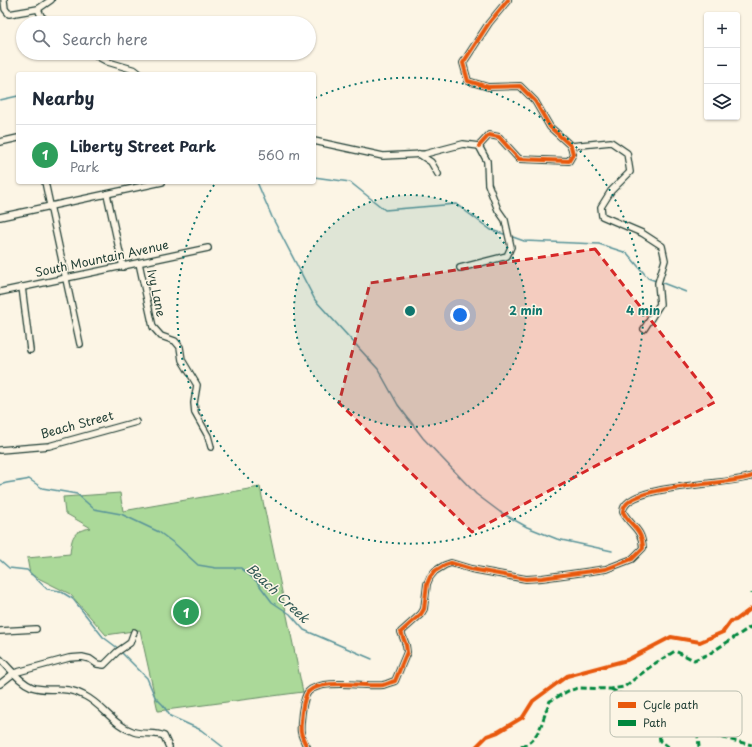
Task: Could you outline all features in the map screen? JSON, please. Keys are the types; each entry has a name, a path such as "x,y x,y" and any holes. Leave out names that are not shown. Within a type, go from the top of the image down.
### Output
{"street":[{"path":"4,0 6,9 10,14 38,9 51,0"},
{"path":"479,146 489,135 499,137 519,159 561,162 569,161 573,154 571,146 550,127 536,101 520,86 488,87 468,81 463,63 489,23 508,0"},
{"path":"38,9 41,16"},
{"path":"106,60 138,72"},
{"path":"0,142 16,138"},
{"path":"316,141 383,156 425,154 463,144 479,146"},
{"path":"571,146 611,142 627,152 630,172 611,191 601,206 602,216 642,233 662,246 665,260 658,283 660,304 644,329"},
{"path":"460,268 507,256 511,247 505,220 498,210 488,184 487,160 479,146"},
{"path":"419,154 431,162 438,174"},
{"path":"45,184 80,344"},
{"path":"0,217 153,184"},
{"path":"107,194 123,267"},
{"name":"South Mountain Avenue","path":"0,292 208,248"},
{"name":"Ivy Lane","path":"139,263 153,327 160,336 175,341 180,346 182,360 197,385 194,403 195,413 205,430 210,447"},
{"path":"22,287 30,350"},
{"name":"Beach Street","path":"0,450 48,446 136,422"},
{"path":"307,747 301,738 300,731 305,697 308,692 315,688 338,684 384,685 395,681 407,652 401,632 421,614 424,609 427,584 430,577 440,567 451,563 471,569 526,579 578,574 606,569 632,559 643,548 640,532 623,512 623,507 626,503 669,488 715,482 736,482 752,476"},
{"path":"0,631 36,629"},
{"path":"0,684 14,673 69,658 82,657 90,659 97,664 104,665 130,642 134,632"},
{"path":"0,659 30,686 41,689 65,689 86,696 126,728 134,732 161,735 167,740 169,747"}],"highlighted area":[{"path":"595,249 715,402 472,532 339,403 370,283"}],"green space":[{"path":"260,487 303,692 158,711 140,630 106,635 70,594 30,574 27,558 70,554 71,543 74,536 80,531 91,528 65,513 63,497 120,493 123,511"}],"waterway":[{"path":"0,100 16,96"},
{"path":"316,177 350,182 385,210 456,204 491,230 507,235"},
{"path":"258,184 272,217 315,300 378,369 398,405 423,438 476,494 500,512 527,527 557,539 612,551"},
{"path":"510,236 524,241 599,244 627,253 648,278 656,281"},
{"path":"660,282 686,292"},
{"name":"Beach Creek","path":"0,485 29,479 42,488 77,494 94,509 121,514 159,532 198,565 216,568 241,568 257,582 272,602 290,614 304,630 372,659"},
{"path":"0,560 9,568 27,570 47,589 60,591 73,599 103,637 119,649"},
{"path":"121,652 147,678 155,697 163,705 170,716 201,730 223,747"}],"marked path":[{"path":"521,747 528,743 537,733 550,701 568,691 578,688 611,689 624,687 654,664 675,651 694,660 709,654 752,626"},
{"path":"611,689 615,691"},
{"path":"660,737 660,741 669,747"},
{"path":"698,737 699,747"},
{"path":"719,737 752,745"}],"cycle path":[{"path":"479,146 489,135 499,137 519,159 569,161 573,154 571,146 550,127 535,101 520,86 488,87 468,81 463,63 489,23 508,0"},
{"path":"307,747 301,734 301,727 303,704 308,692 323,685 383,685 395,681 407,652 401,632 421,614 424,609 427,584 435,571 451,563 471,569 526,579 606,569 632,559 643,548 641,536 623,512 628,503 640,496 659,491 723,482 752,476"},
{"path":"476,747 487,736 498,732 523,717 533,701 567,676 627,660 671,637 700,642 723,632 731,621 736,620 752,608"}],"place":[{"name":"Liberty Street Park","path":"186,612"}]}
